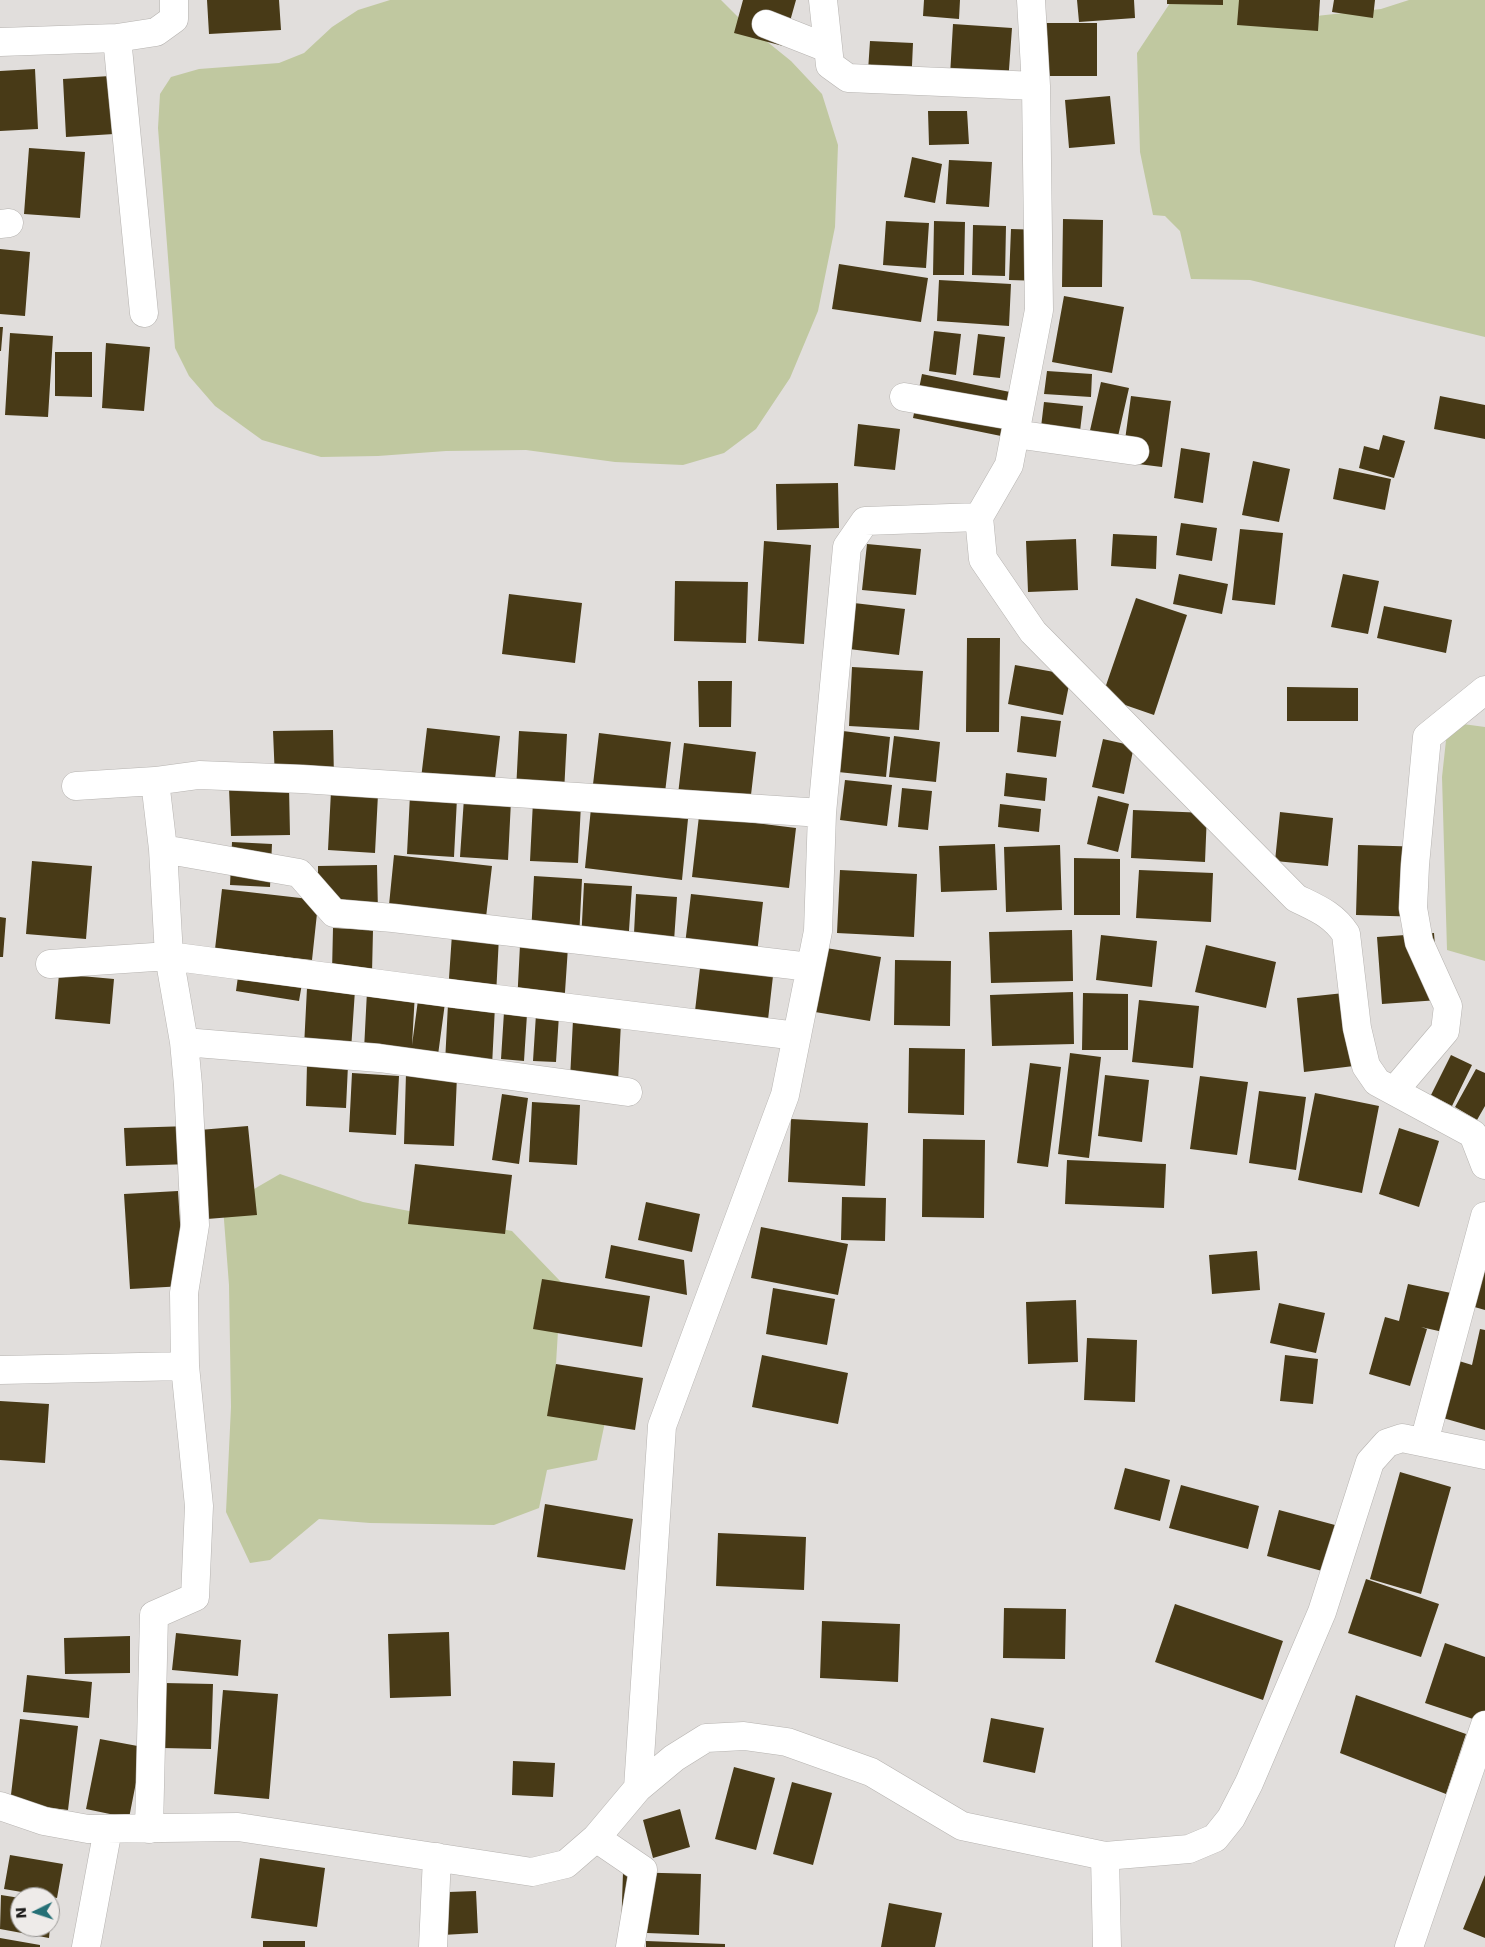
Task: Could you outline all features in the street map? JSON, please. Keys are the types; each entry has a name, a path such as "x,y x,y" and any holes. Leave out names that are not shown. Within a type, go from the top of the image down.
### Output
{"street":[{"path":"0,42 117,38 156,32 174,19 174,0"},
{"path":"822,0 830,65 848,78 1036,86"},
{"path":"1031,0 1036,86 1039,310 1009,465 979,517 984,559 1034,632 1296,898 1326,913 1338,922 1346,934 1357,1028 1366,1066 1377,1082 1473,1134 1485,1165"},
{"path":"766,24 827,48"},
{"path":"117,38 144,313"},
{"path":"904,397 1016,425 1135,451"},
{"path":"638,1788 662,1426 785,1095 818,932 822,813 847,547 864,521 979,517"},
{"path":"1394,1091 1445,1031 1448,1006 1419,942 1413,908 1415,865 1427,737 1485,690"},
{"path":"1454,716 1485,719"},
{"path":"76,786 155,781 199,775 302,779 822,813"},
{"path":"149,1828 154,1615 195,1597 199,1506 185,1366 184,1293 195,1225 188,1085 184,1042 169,956 163,849 155,781"},
{"path":"163,849 299,873 334,913 393,918 810,968"},
{"path":"50,964 169,956 796,1036"},
{"path":"184,1042 379,1058 628,1092"},
{"path":"1424,1442 1485,1216"},
{"path":"0,1370 185,1366"},
{"path":"0,1806 44,1821 88,1829 238,1827 532,1872 566,1864 596,1838 638,1788 674,1758 706,1738 744,1736 787,1742 871,1772 962,1826 1105,1856 1189,1849 1215,1838 1231,1818 1252,1776 1322,1612 1370,1462 1387,1443 1402,1438 1485,1455"},
{"path":"1409,1947 1485,1725"},
{"path":"86,1947 108,1829"},
{"path":"596,1838 643,1870 630,1947"},
{"path":"1105,1856 1107,1947"},
{"path":"433,1947 437,1857"}],"shaded area":[{"path":"390,0 721,0 744,23 791,61 822,94 838,145 835,227 818,311 790,378 756,429 724,453 683,465 615,462 526,450 446,451 378,456 321,457 262,440 215,406 189,376 175,348 158,128 160,94 171,77 199,69 279,63 304,53 332,27 358,10"},
{"path":"1172,0 1246,0 1279,20 1381,9 1409,0 1485,0 1485,337 1250,280 1191,279 1180,231 1165,216 1153,215 1140,152 1137,53"},
{"path":"1448,722 1485,727 1485,961 1447,950 1442,777"},
{"path":"280,1174 363,1202 512,1231 561,1282 555,1380 605,1422 597,1460 547,1470 539,1508 494,1525 370,1523 319,1519 270,1560 250,1563 226,1512 231,1407 229,1285 223,1207"}],"building":[{"path":"207,0 279,0 281,30 209,34"},
{"path":"743,0 796,0 783,46 734,33"},
{"path":"924,0 960,0 959,19 923,16"},
{"path":"1077,0 1134,0 1135,18 1079,22"},
{"path":"1167,0 1223,0 1223,5 1167,4"},
{"path":"1239,0 1320,0 1318,31 1237,25"},
{"path":"1334,0 1375,0 1373,18 1332,12"},
{"path":"1041,23 1097,23 1097,76 1041,76"},
{"path":"953,24 1012,28 1007,97 949,93"},
{"path":"870,41 913,43 911,88 867,86"},
{"path":"35,69 38,129 0,131 0,71"},
{"path":"110,76 114,134 66,137 63,79"},
{"path":"1110,96 1115,144 1069,148 1065,100"},
{"path":"928,111 967,111 969,144 929,145"},
{"path":"29,148 85,152 80,218 24,214"},
{"path":"912,157 942,164 935,203 904,197"},
{"path":"949,160 992,162 989,207 946,204"},
{"path":"1063,219 1103,220 1102,287 1062,287"},
{"path":"886,221 929,223 926,268 883,265"},
{"path":"934,221 965,222 964,275 933,275"},
{"path":"973,225 1006,226 1005,276 972,275"},
{"path":"1011,229 1044,230 1042,281 1009,280"},
{"path":"0,249 30,252 25,316 0,314"},
{"path":"839,264 928,278 921,322 832,309"},
{"path":"939,280 1011,284 1009,326 937,321"},
{"path":"1064,296 1124,307 1112,373 1052,362"},
{"path":"0,327 3,327 1,351 0,351"},
{"path":"934,331 961,334 956,375 929,371"},
{"path":"10,333 53,336 48,417 5,415"},
{"path":"978,334 1005,337 1000,378 973,375"},
{"path":"106,343 150,347 144,411 102,408"},
{"path":"55,352 92,352 92,397 55,396"},
{"path":"1047,371 1092,374 1091,397 1044,394"},
{"path":"922,374 1010,392 1001,436 913,418"},
{"path":"1101,382 1129,388 1114,454 1086,448"},
{"path":"1131,396 1171,401 1162,467 1122,462"},
{"path":"1440,396 1485,405 1485,439 1434,429"},
{"path":"1044,402 1083,406 1078,448 1039,444"},
{"path":"858,424 900,429 895,470 854,466"},
{"path":"1383,435 1405,441 1394,478 1359,468 1364,446 1379,450"},
{"path":"1181,448 1210,453 1203,503 1174,498"},
{"path":"1253,461 1290,469 1279,522 1242,515"},
{"path":"1339,468 1391,479 1385,510 1333,499"},
{"path":"838,483 839,528 777,530 776,484"},
{"path":"1181,523 1217,528 1212,561 1176,555"},
{"path":"1240,529 1283,533 1275,605 1232,600"},
{"path":"1113,534 1157,536 1156,569 1111,566"},
{"path":"1076,539 1078,590 1028,592 1026,541"},
{"path":"764,541 811,545 804,644 758,641"},
{"path":"867,544 921,549 916,595 862,590"},
{"path":"1179,574 1228,584 1222,614 1173,604"},
{"path":"1343,574 1379,581 1368,634 1331,627"},
{"path":"675,581 748,582 746,643 674,641"},
{"path":"509,594 582,603 575,663 502,654"},
{"path":"1136,598 1187,615 1154,715 1102,697"},
{"path":"837,601 905,609 899,655 832,647"},
{"path":"1384,606 1452,620 1446,653 1377,638"},
{"path":"967,638 1000,638 999,732 966,732"},
{"path":"1015,665 1071,675 1063,715 1008,704"},
{"path":"852,667 923,671 919,730 849,726"},
{"path":"698,681 732,681 731,727 699,727"},
{"path":"1287,687 1358,688 1358,721 1287,721"},
{"path":"1021,716 1061,721 1056,757 1017,752"},
{"path":"427,728 500,736 493,796 420,787"},
{"path":"333,730 334,778 275,779 273,731"},
{"path":"519,731 567,734 564,793 516,791"},
{"path":"843,731 890,737 886,777 838,772"},
{"path":"599,733 671,742 664,801 592,793"},
{"path":"894,736 940,742 936,782 889,777"},
{"path":"1103,739 1134,746 1124,794 1092,787"},
{"path":"684,743 756,752 749,812 677,803"},
{"path":"1006,773 1047,778 1045,801 1004,796"},
{"path":"845,780 892,785 887,826 840,820"},
{"path":"289,787 290,835 231,836 229,788"},
{"path":"902,788 932,791 928,830 898,827"},
{"path":"331,791 378,794 375,853 328,850"},
{"path":"410,795 457,798 454,857 407,854"},
{"path":"1098,796 1129,804 1118,852 1087,844"},
{"path":"464,798 511,801 508,860 460,857"},
{"path":"533,801 581,804 578,863 530,861"},
{"path":"1000,804 1041,809 1039,832 998,827"},
{"path":"591,808 688,819 682,880 585,868"},
{"path":"1133,810 1207,813 1205,862 1131,858"},
{"path":"1280,812 1333,818 1328,866 1275,861"},
{"path":"699,816 796,828 789,888 692,877"},
{"path":"232,842 272,844 270,887 230,885"},
{"path":"995,844 997,890 941,892 939,846"},
{"path":"1060,845 1062,910 1006,912 1004,847"},
{"path":"1358,845 1428,847 1424,917 1356,915"},
{"path":"394,855 492,866 485,926 388,915"},
{"path":"1074,858 1120,859 1120,915 1074,915"},
{"path":"32,861 92,866 86,939 26,934"},
{"path":"377,865 378,913 318,904 312,960 215,949 222,889 318,900 318,866"},
{"path":"840,870 917,874 914,937 837,933"},
{"path":"1139,870 1213,873 1211,922 1136,918"},
{"path":"534,876 582,879 579,938 531,935"},
{"path":"584,883 632,886 628,945 581,942"},
{"path":"636,894 677,897 673,956 633,953"},
{"path":"691,894 763,902 756,962 684,953"},
{"path":"0,917 6,918 3,957 0,957"},
{"path":"333,928 373,930 372,973 332,972"},
{"path":"1072,930 1073,981 991,983 989,932"},
{"path":"1434,933 1439,1000 1382,1004 1377,937"},
{"path":"452,934 499,936 496,996 448,993"},
{"path":"1101,935 1157,941 1152,987 1096,980"},
{"path":"520,945 568,947 564,1007 517,1004"},
{"path":"1206,945 1276,962 1266,1008 1195,992"},
{"path":"826,948 881,957 870,1021 815,1012"},
{"path":"895,960 951,961 950,1026 894,1025"},
{"path":"240,962 304,972 299,1001 236,991"},
{"path":"700,968 773,976 766,1037 693,1028"},
{"path":"59,974 114,979 110,1024 55,1019"},
{"path":"420,985 447,988 438,1055 364,1050 367,991 415,993 412,1045"},
{"path":"307,988 355,990 351,1050 304,1047"},
{"path":"1073,992 1074,1044 992,1046 990,995"},
{"path":"1083,993 1128,994 1128,1050 1082,1050"},
{"path":"1344,993 1354,1066 1304,1072 1297,998"},
{"path":"1139,1000 1199,1006 1193,1068 1132,1062"},
{"path":"448,1004 495,1006 492,1066 445,1063"},
{"path":"504,1012 527,1014 524,1061 501,1059"},
{"path":"536,1014 559,1015 556,1062 533,1061"},
{"path":"573,1020 621,1022 618,1082 570,1079"},
{"path":"909,1048 965,1049 964,1115 908,1113"},
{"path":"1070,1053 1101,1057 1089,1158 1058,1154"},
{"path":"1451,1055 1472,1065 1452,1106 1431,1095"},
{"path":"307,1063 348,1065 346,1108 306,1106"},
{"path":"1030,1063 1061,1067 1048,1167 1017,1163"},
{"path":"1476,1069 1485,1073 1485,1106 1477,1120 1455,1107"},
{"path":"352,1073 399,1076 396,1135 349,1132"},
{"path":"406,1073 457,1076 454,1146 404,1144"},
{"path":"1105,1075 1149,1080 1142,1142 1098,1136"},
{"path":"1200,1076 1248,1082 1237,1155 1190,1149"},
{"path":"1259,1091 1306,1097 1296,1170 1249,1163"},
{"path":"1315,1093 1379,1106 1362,1193 1298,1180"},
{"path":"502,1094 528,1098 519,1164 492,1160"},
{"path":"532,1102 580,1105 577,1165 529,1162"},
{"path":"791,1119 868,1123 865,1186 788,1182"},
{"path":"191,1126 192,1164 126,1166 124,1128"},
{"path":"248,1126 257,1215 207,1219 199,1130"},
{"path":"1399,1128 1439,1141 1419,1207 1379,1194"},
{"path":"923,1139 985,1140 984,1218 922,1217"},
{"path":"1067,1160 1166,1164 1164,1208 1065,1204"},
{"path":"415,1164 512,1175 505,1234 408,1224"},
{"path":"178,1191 184,1286 130,1289 124,1194"},
{"path":"842,1197 886,1198 885,1241 841,1240"},
{"path":"646,1202 700,1214 692,1252 638,1240"},
{"path":"761,1227 848,1244 838,1295 751,1278"},
{"path":"611,1245 684,1260 687,1295 605,1278"},
{"path":"1257,1251 1260,1290 1212,1294 1209,1255"},
{"path":"1485,1265 1485,1310 1471,1306"},
{"path":"542,1279 650,1296 642,1347 533,1329"},
{"path":"1408,1284 1451,1293 1443,1332 1421,1327 1427,1329 1410,1386 1369,1374 1385,1317 1399,1321"},
{"path":"773,1288 835,1299 827,1345 766,1334"},
{"path":"1076,1300 1078,1362 1028,1364 1026,1302"},
{"path":"1279,1303 1325,1313 1316,1353 1270,1343"},
{"path":"1480,1329 1485,1330 1485,1430 1443,1418 1459,1361 1472,1365"},
{"path":"1087,1338 1137,1340 1135,1402 1084,1400"},
{"path":"762,1355 848,1373 838,1424 752,1407"},
{"path":"1285,1355 1318,1359 1313,1404 1280,1401"},
{"path":"556,1364 643,1378 635,1430 547,1416"},
{"path":"0,1401 49,1404 45,1463 0,1460"},
{"path":"1125,1468 1170,1480 1160,1521 1114,1509"},
{"path":"1400,1472 1451,1487 1421,1594 1370,1579"},
{"path":"1181,1485 1259,1506 1248,1549 1169,1528"},
{"path":"545,1504 633,1519 625,1570 537,1557"},
{"path":"1279,1510 1335,1525 1322,1571 1267,1556"},
{"path":"718,1533 806,1537 804,1590 716,1586"},
{"path":"1366,1579 1439,1604 1421,1657 1348,1633"},
{"path":"1175,1604 1283,1641 1263,1700 1155,1662"},
{"path":"1004,1608 1066,1609 1065,1659 1003,1658"},
{"path":"822,1621 900,1624 898,1682 820,1678"},
{"path":"449,1632 451,1696 390,1698 388,1634"},
{"path":"176,1633 241,1640 238,1676 172,1670"},
{"path":"130,1636 130,1673 65,1674 64,1638"},
{"path":"1445,1643 1485,1657 1485,1723 1425,1703"},
{"path":"27,1675 92,1682 89,1718 23,1712"},
{"path":"164,1683 213,1684 211,1749 162,1748"},
{"path":"223,1690 278,1694 269,1799 214,1794"},
{"path":"1356,1695 1466,1734 1446,1794 1340,1753"},
{"path":"991,1718 1044,1728 1035,1773 983,1762"},
{"path":"20,1719 78,1726 68,1810 10,1803"},
{"path":"100,1739 143,1747 129,1818 86,1809"},
{"path":"513,1761 555,1763 553,1797 512,1795"},
{"path":"734,1767 775,1778 756,1850 715,1839"},
{"path":"792,1782 832,1793 813,1865 773,1854"},
{"path":"680,1809 690,1847 653,1858 643,1820"},
{"path":"10,1855 63,1864 59,1887 10,1887 10,1890 4,1889"},
{"path":"260,1858 325,1868 317,1927 251,1918"},
{"path":"623,1872 701,1874 699,1935 621,1932"},
{"path":"1485,1875 1485,1938 1463,1929"},
{"path":"476,1891 478,1933 424,1936 422,1893"},
{"path":"1,1895 10,1896 10,1931 0,1929"},
{"path":"889,1903 942,1913 935,1947 881,1947"},
{"path":"0,1938 40,1945 40,1947 0,1947"},
{"path":"263,1941 305,1941 305,1947 263,1947"},
{"path":"646,1941 725,1944 725,1947 646,1947"}]}
